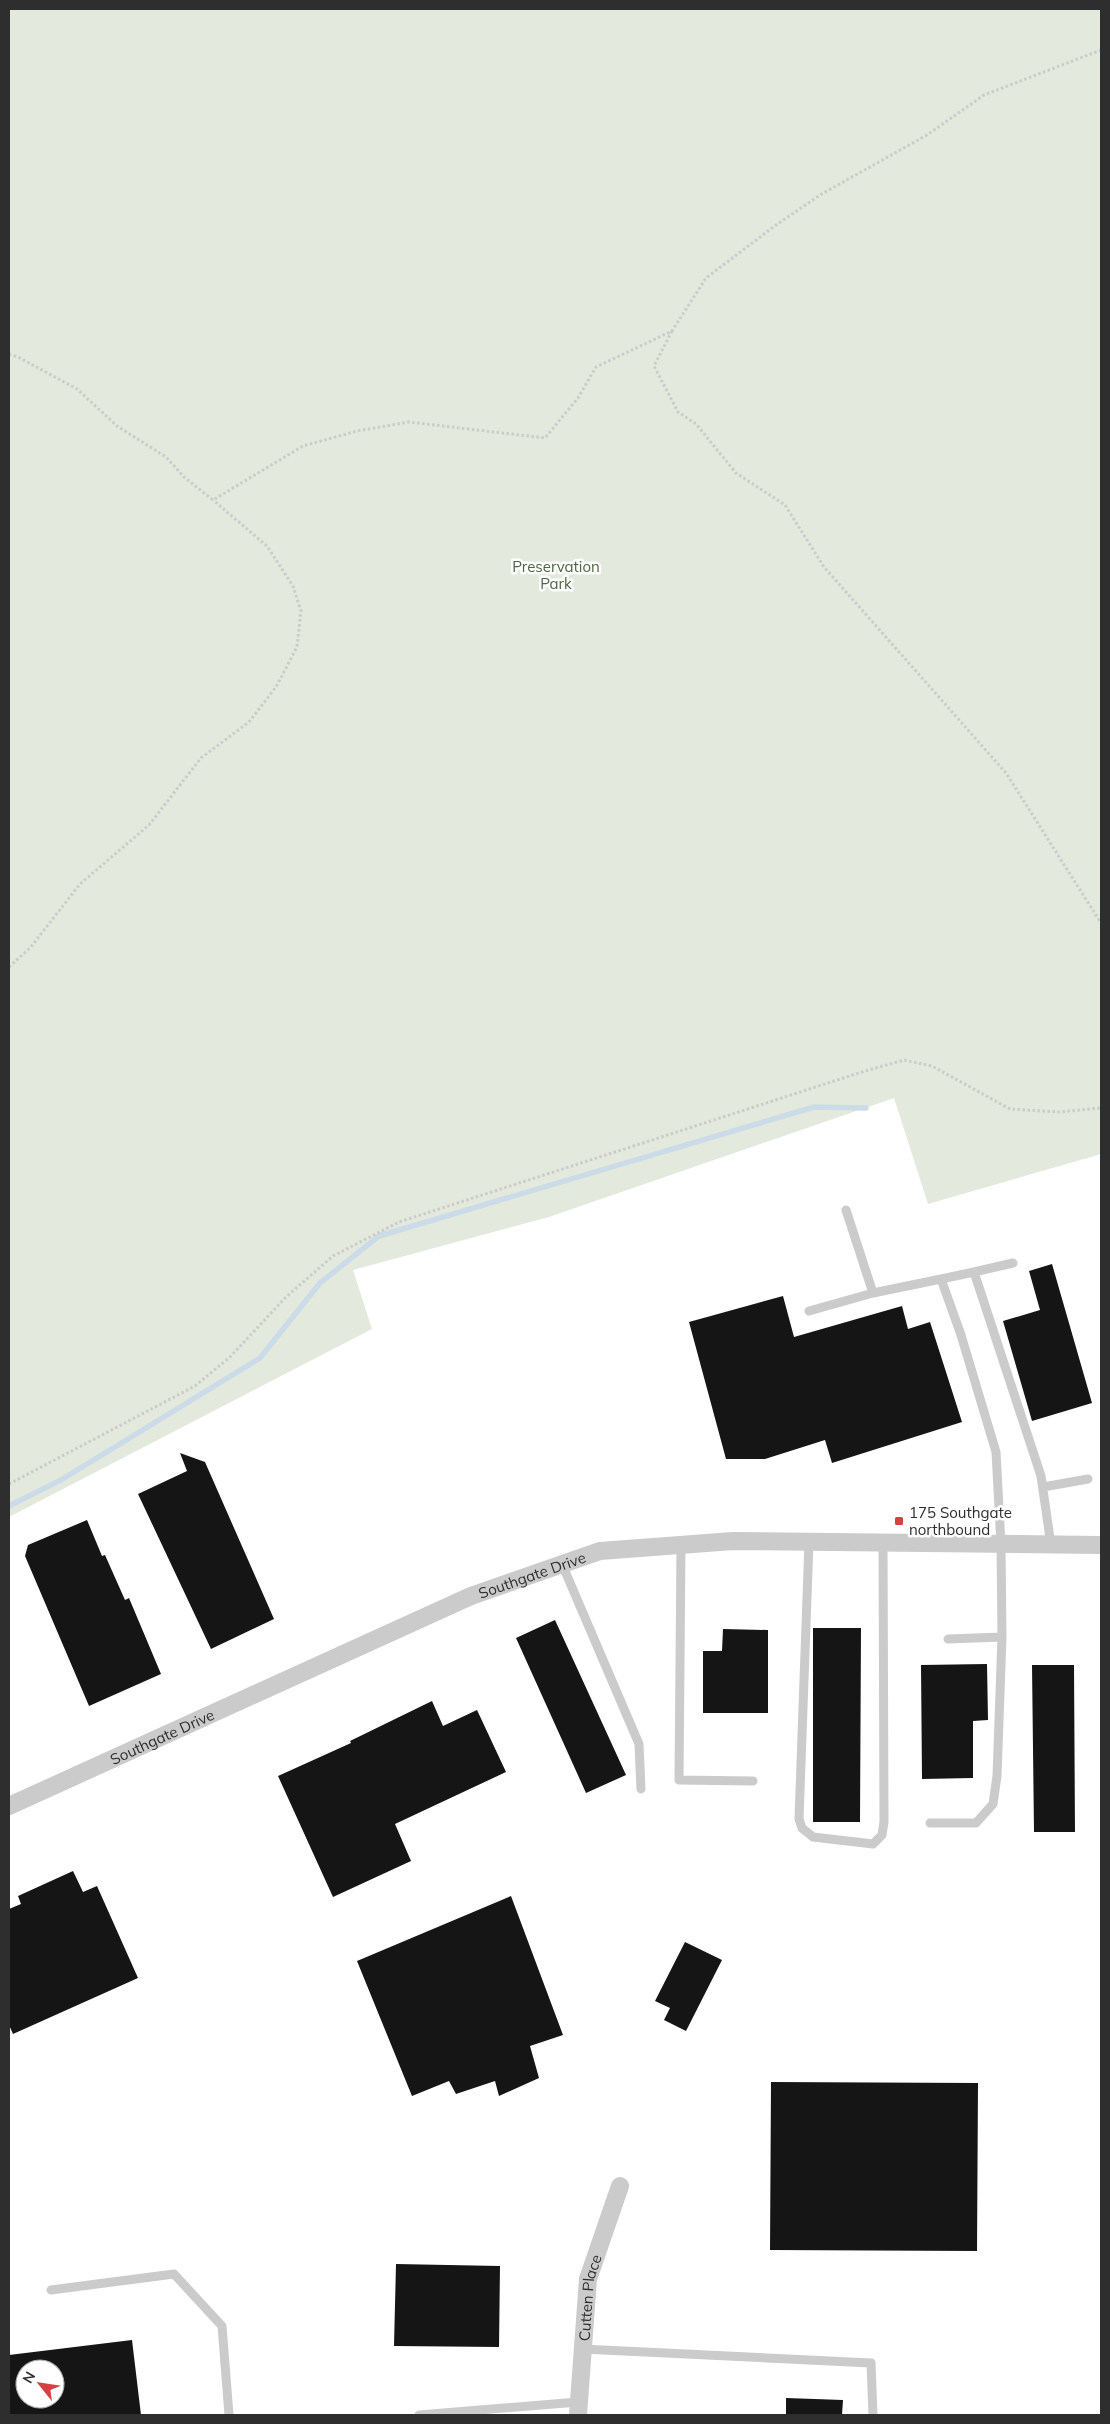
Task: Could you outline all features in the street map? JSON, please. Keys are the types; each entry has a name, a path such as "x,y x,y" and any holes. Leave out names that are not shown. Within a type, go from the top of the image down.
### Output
{"street":[{"name":"Southgate Drive","path":"9,1806 471,1596 600,1551 733,1541 1101,1545"},
{"name":"Cutten Place","path":"578,2408 588,2279 620,2186"}],"lane":[{"path":"846,1210 873,1293"},
{"path":"809,1311 873,1293 1013,1263"},
{"path":"974,1272 1041,1476 1051,1545"},
{"path":"930,1823 976,1823 993,1804 998,1776 1002,1637 1002,1545 996,1452 962,1335 941,1279"},
{"path":"1043,1487 1088,1479"},
{"path":"809,1542 799,1819 802,1828 813,1837 873,1844 882,1835 884,1822 883,1542"},
{"path":"681,1545 679,1780 753,1782"},
{"path":"562,1564 639,1744 641,1789"},
{"path":"948,1638 1002,1637"},
{"path":"51,2290 174,2274 222,2326 229,2415"},
{"path":"582,2349 872,2363 873,2415"},
{"path":"419,2415 578,2408"}],"path":[{"path":"1101,50 984,95 927,135 820,195 706,278 672,331 654,366 678,412 696,424 736,473 785,505 824,567 1006,772 1101,923"},
{"path":"213,500 303,446 357,431 409,422 545,438 578,398 596,367 672,331"},
{"path":"9,354 77,389 117,426 166,457 184,477 267,546 293,586 302,611 297,647 276,687 249,722 201,758 149,825 80,884 30,948 9,967"},
{"path":"9,1484 194,1386 230,1357 286,1297 333,1256 399,1222 904,1060 932,1066 1010,1109 1059,1112 1101,1108"}],"green space":[{"name":"Preservation Park","path":"9,9 1101,9 1101,1154 928,1204 894,1098 549,1217 353,1270 372,1329 9,1517"}],"building":[{"path":"1052,1264 1092,1403 1032,1421 1003,1321 1040,1310 1029,1271"},
{"path":"783,1296 794,1337 902,1306 908,1329 930,1322 962,1422 832,1463 825,1440 765,1459 726,1459 689,1322"},
{"path":"180,1453 205,1462 274,1619 211,1649 138,1494 187,1471"},
{"path":"87,1520 102,1556 105,1555 125,1600 129,1598 161,1674 89,1706 25,1556 28,1545"},
{"path":"555,1620 626,1775 586,1793 516,1638"},
{"path":"813,1628 861,1628 860,1822 813,1822"},
{"path":"723,1629 768,1630 768,1713 703,1713 703,1651 722,1651"},
{"path":"987,1664 988,1720 973,1721 973,1778 922,1779 921,1665"},
{"path":"1032,1665 1074,1665 1075,1832 1034,1832"},
{"path":"432,1701 443,1726 477,1710 506,1772 395,1824 411,1861 333,1897 278,1776 351,1743 350,1741"},
{"path":"73,1871 83,1892 97,1886 138,1978 13,2034 9,2025 9,1909 21,1904 18,1896"},
{"path":"511,1896 563,2035 530,2046 539,2078 499,2096 495,2081 456,2094 449,2081 412,2096 357,1961"},
{"path":"685,1942 722,1960 686,2031 664,2020 670,2008 655,2001"},
{"path":"771,2082 978,2083 977,2251 770,2250"},
{"path":"396,2264 500,2266 499,2347 394,2346"},
{"path":"132,2340 141,2415 9,2415 9,2355"},
{"path":"786,2398 843,2400 842,2415 786,2415"}],"waterway":[{"path":"9,1506 61,1480 260,1358 320,1283 379,1236 814,1107 866,1108"}],"place":[{"name":"175 Southgate northbound","path":"899,1521"}]}
